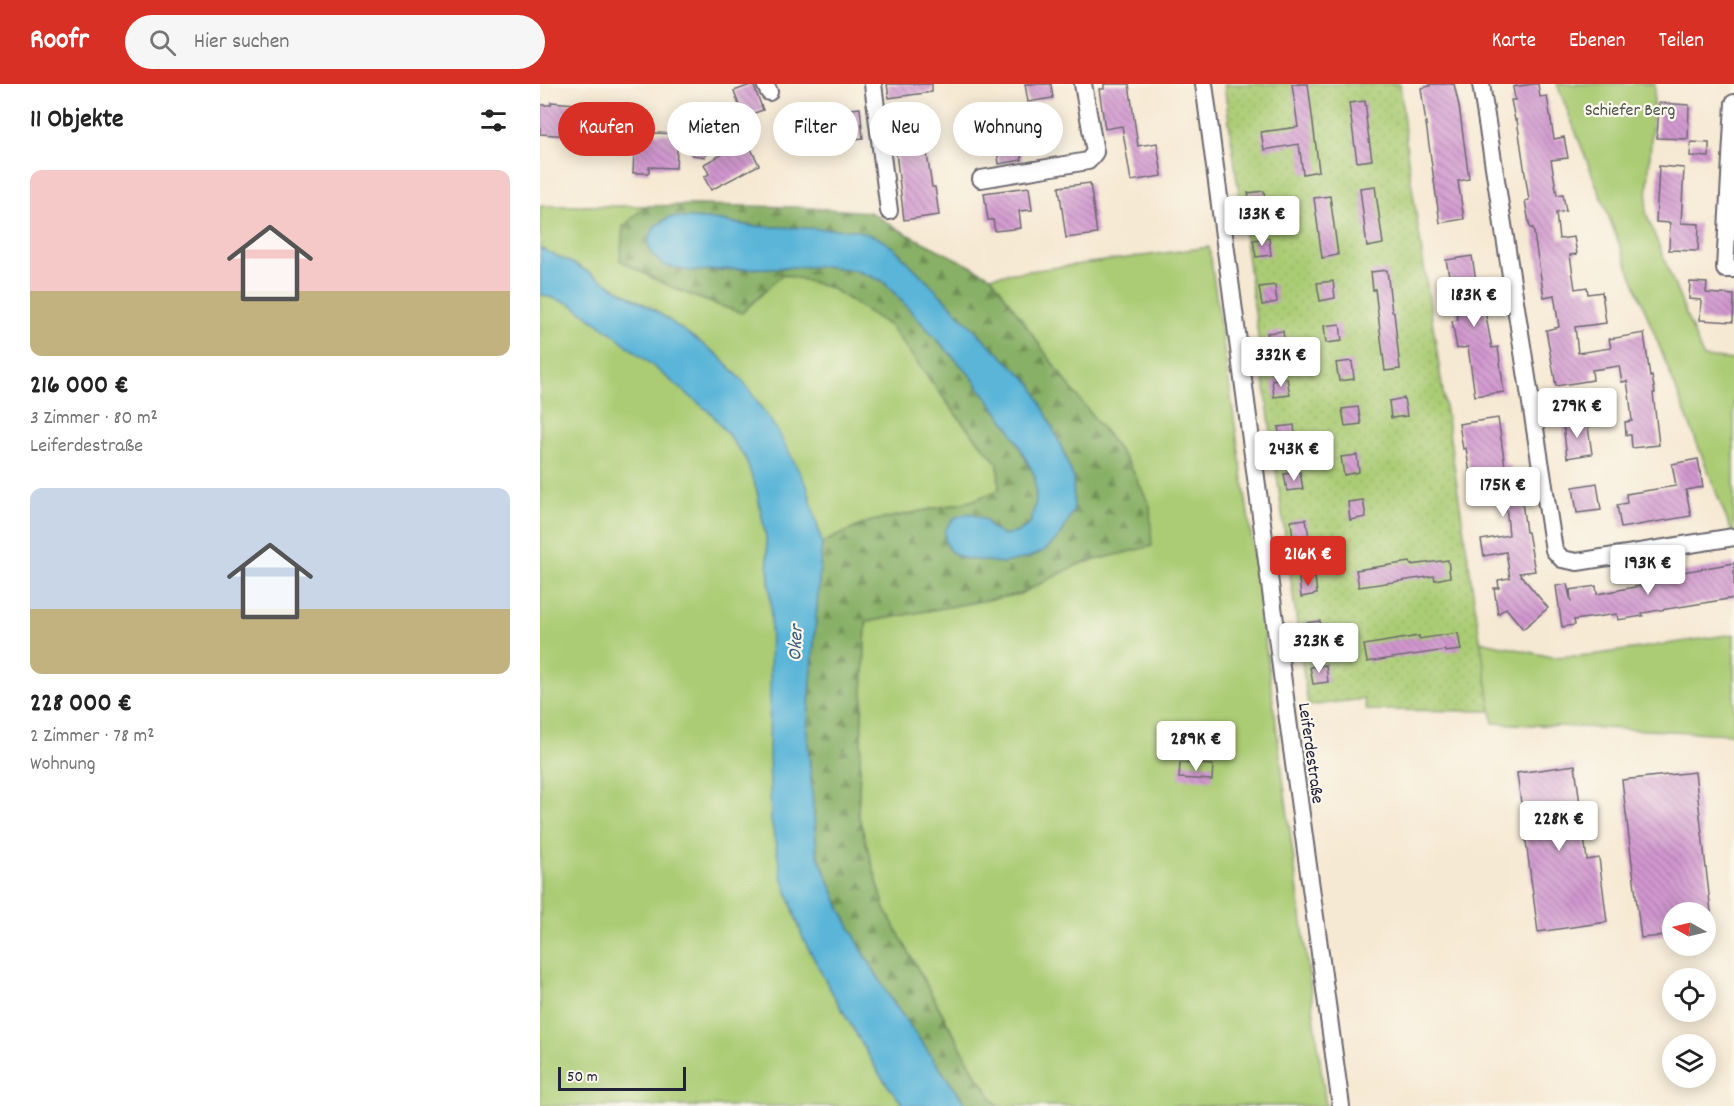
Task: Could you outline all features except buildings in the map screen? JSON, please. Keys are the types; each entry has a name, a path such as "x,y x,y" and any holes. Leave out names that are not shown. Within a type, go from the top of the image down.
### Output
{"street":[{"path":"873,84 889,211"},
{"path":"981,179 1088,161 1095,152 1083,84"},
{"name":"Leiferdestraße","path":"1204,84 1341,1106"},
{"path":"1481,84 1554,550 1562,559 1577,562 1734,537"},
{"path":"1734,103 1725,269 1734,269"}],"lane":[{"path":"1532,410 1604,400"}],"green space":[{"path":"1224,84 1400,84 1408,160 1491,711 1366,710 1364,699 1308,706"},
{"name":"Schiefer Berg","path":"1557,84 1655,84 1646,213 1703,357 1734,360 1734,538"},
{"path":"540,206 645,206 623,227 831,288 890,326 957,416 998,464 999,490 971,501 868,522 822,543 807,486 718,355 656,311 576,265 540,248"},
{"path":"645,206 796,207 870,212 905,233 991,276 1056,368 1130,465 1150,506 1152,546 1079,564 1020,594 866,622 858,814 885,909 975,1073 998,1106 967,1106 892,1001 841,910 817,853 807,731 822,543 868,522 971,501 999,490 998,464 957,416 890,326 831,288 783,274 742,313 679,290 620,260 623,227","holes":["670,217 708,219 894,248 1032,385 1073,477 1003,563 986,520 991,528 1001,535 1016,533 1030,524 1036,501 1035,476 1009,427 971,376 883,281 854,270 825,266 689,271 655,226"]},
{"path":"1209,247 1252,541 1326,1106 998,1106 975,1073 885,909 858,814 866,622 1020,594 1079,564 1152,546 1056,368 991,276"},
{"path":"540,294 571,304 612,333 712,414 745,457 757,491 766,537 771,608 771,820 782,877 803,938 830,989 880,1075 904,1106 540,1106"},
{"path":"1734,634 1734,734 1493,723 1480,641 1552,657 1592,655"}],"water":[{"path":"670,217 708,219 751,226 854,230 877,237 894,248 1032,384 1073,477 1074,509 1061,535 1044,551 1027,558 1003,563 962,558 950,551 945,541 945,530 954,518 969,513 986,520 991,528 1002,535 1016,533 1030,524 1036,501 1035,476 1009,427 971,376 883,281 854,270 825,266 689,271 663,265 651,253 648,241 655,226"},
{"name":"Oker","path":"540,248 576,265 656,311 718,355 743,381 777,430 807,486 822,543 807,731 817,853 841,910 892,1001 967,1106 904,1106 880,1075 830,989 803,938 782,877 771,820 769,756 771,608 766,537 757,491 745,457 712,414 612,333 571,304 540,294"}]}
